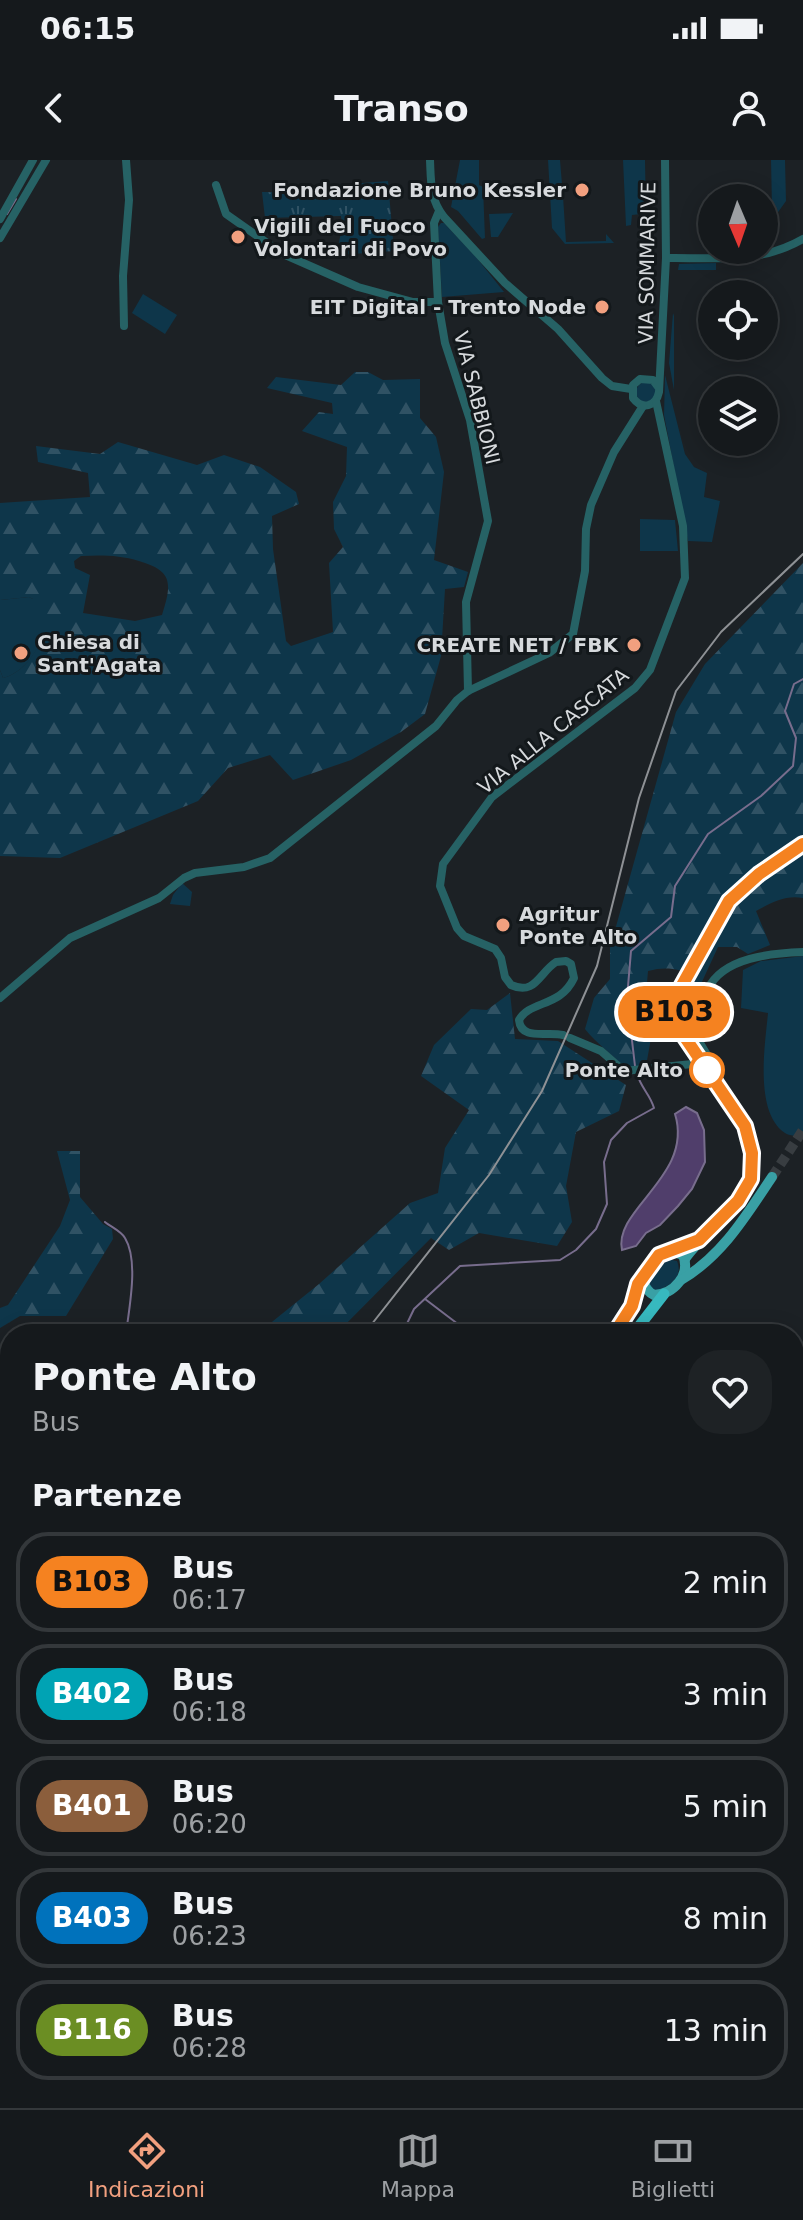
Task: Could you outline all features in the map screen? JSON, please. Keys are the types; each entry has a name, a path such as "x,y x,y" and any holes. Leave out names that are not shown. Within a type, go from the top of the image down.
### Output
{"highway":[{"path":"620,1324 632,1306 638,1284 645,1274"},
{"path":"641,1324 664,1294"}],"main road":[{"path":"681,1280 686,1260 699,1240 744,1194 751,1179 753,1162 745,1126 678,1027 674,1007 680,989 729,901 759,874 803,844"},
{"path":"699,1240 659,1255 645,1274 645,1289 654,1295 664,1294 700,1269 739,1226 772,1177"},
{"path":"673,1250 693,1262 718,1251"}],"street":[{"path":"0,219 33,160"},
{"path":"0,238 46,160"},
{"path":"124,326 123,276 129,200 126,160"},
{"path":"430,160 432,196 439,211 505,283 558,329 602,378 612,386 631,389"},
{"name":"VIA SOMMARIVE","path":"659,388 666,258 665,160"},
{"path":"216,185 226,214 283,254 358,287 413,302 438,302"},
{"name":"VIA SABBIONI","path":"439,211 434,223 438,302 446,347 470,420 488,521 466,602 468,691"},
{"path":"666,258 758,257 781,251 803,239"},
{"name":"VIA SOMMARIVE","path":"645,378 660,366"},
{"path":"0,998 70,938 159,898 184,878 195,873 244,867 270,858 436,726 468,691 549,653 573,634 585,571 586,529 591,505 614,452 643,406 656,401 659,388 653,380 645,378 636,381 631,389 635,402 643,406"},
{"name":"VIA ALLA CASCATA","path":"656,401 683,526 686,564 681,591 650,670 635,688 492,797 455,845 440,872 442,892 457,928 464,936 495,949 511,985 528,988 536,984 556,962 571,964 574,978 563,994 526,1011 519,1020 520,1028 528,1034 571,1038 601,1051 621,1069 630,1071 705,1068"},
{"path":"705,1068 712,1070 712,1063 697,1038 710,985 726,970 753,957 803,952"}],"green space":[{"path":"460,160 479,160 485,238 482,239 451,207"},
{"path":"548,160 560,160 562,184 556,188 556,196 563,196 566,242 606,241 606,234 614,243 565,244 552,228"},
{"path":"623,160 645,160 646,214 651,212 644,228 641,214 632,215 631,225 626,226"},
{"path":"771,160 785,160 786,201 778,212 778,184 772,184"},
{"path":"388,181 394,251 339,255 341,216 265,218 262,192 337,193 337,185"},
{"path":"513,213 498,237 491,237 489,214"},
{"path":"441,223 476,257 504,292 442,297 438,227"},
{"path":"679,264 716,264 716,270 678,270"},
{"path":"143,294 177,315 165,334 132,313"},
{"path":"673,313 674,316 674,390 669,363"},
{"path":"355,372 368,372 383,380 420,379 420,418 436,437 444,472 434,560 468,572 464,587 445,589 441,656 425,714 401,732 351,760 293,780 270,755 228,768 198,801 60,858 0,856 0,670 3,678 17,672 32,656 43,636 33,612 33,599 0,600 0,503 90,497 88,473 38,462 36,446 100,454 118,442 197,465 224,455 260,467 296,492 299,504 272,516 273,549 286,641 291,646 333,632 329,563 343,547 334,529 333,502 346,476 347,447 302,431 319,412 333,414 332,403 267,388 276,377 341,385","holes":["81,556 125,558 158,569 164,574 168,586 162,615 135,621 83,613 90,575 75,568 74,561"]},
{"path":"665,375 685,454 694,467 707,473 704,497 720,501 712,542 688,541 664,415"},
{"path":"646,382 653,385 656,392 653,399 646,402 639,399 636,392 639,385"},
{"path":"640,519 675,520 678,551 640,551"},
{"path":"803,563 803,898 785,898 756,911 770,945 748,954 737,947 718,947 700,986 688,983 695,975 683,971 666,968 648,971 646,994 664,1003 666,1020 651,1038 646,1066 626,1069 585,1029 594,998 610,979 610,948 676,712 705,664"},
{"path":"33,599 44,636 22,667 3,678 0,670 0,600"},
{"path":"182,883 192,892 190,906 170,904"},
{"path":"803,956 803,1137 785,1133 775,1123 769,1110 764,1077 768,1013 741,1008 743,970 761,961"},
{"path":"510,993 515,1039 558,1041 626,1085 619,1111 576,1132 566,1186 572,1222 557,1246 479,1233 449,1250 431,1238 346,1324 269,1324 410,1203 438,1193 445,1148 469,1110 421,1076 434,1045 471,1009 487,1010"},
{"path":"57,1151 80,1151 80,1197 103,1224 112,1229 113,1239 66,1316 20,1316 7,1324 0,1324 0,1308 8,1305 60,1226 70,1200"},
{"path":"667,1259 677,1261 678,1273 669,1285 653,1292 648,1284"}],"shaded area":[{"path":"686,1107 697,1113 704,1130 705,1162 692,1189 678,1206 660,1225 646,1233 636,1246 622,1250 622,1235 629,1220 673,1156 678,1136 675,1114"}],"waterway":[{"path":"7,214 16,199"},
{"path":"635,1066 627,998 631,951 671,917 675,886 708,834 761,796 793,766 796,738 785,711 794,684 803,679"},
{"path":"407,1324 414,1309 460,1266 560,1260 576,1250 596,1229 607,1204 604,1162 611,1140 627,1123 654,1108 637,1073"},
{"path":"105,1222 123,1236 129,1248 132,1285 127,1324"},
{"path":"425,1299 458,1324"}],"tunnel":[{"path":"772,1177 803,1130"}],"railway":[{"path":"372,1324 489,1175 542,1091 597,966 639,798 676,691 721,632 803,554"}],"bus line":[{"name":"B103","path":"620,1324 632,1306 638,1284 659,1255 699,1240 748,1187 753,1162 745,1126 678,1027 674,1007 680,989 729,901 759,874 803,844"}],"place":[{"name":"Fondazione Bruno Kessler","path":"582,190"},
{"name":"Vigili del Fuoco Volontari di Povo","path":"238,237"},
{"name":"EIT Digital - Trento Node","path":"602,307"},
{"name":"CREATE NET / FBK","path":"634,645"},
{"name":"Chiesa di Sant'Agata","path":"21,653"},
{"name":"Agritur Ponte Alto","path":"503,925"},
{"name":"Ponte Alto","path":"707,1070"}]}
